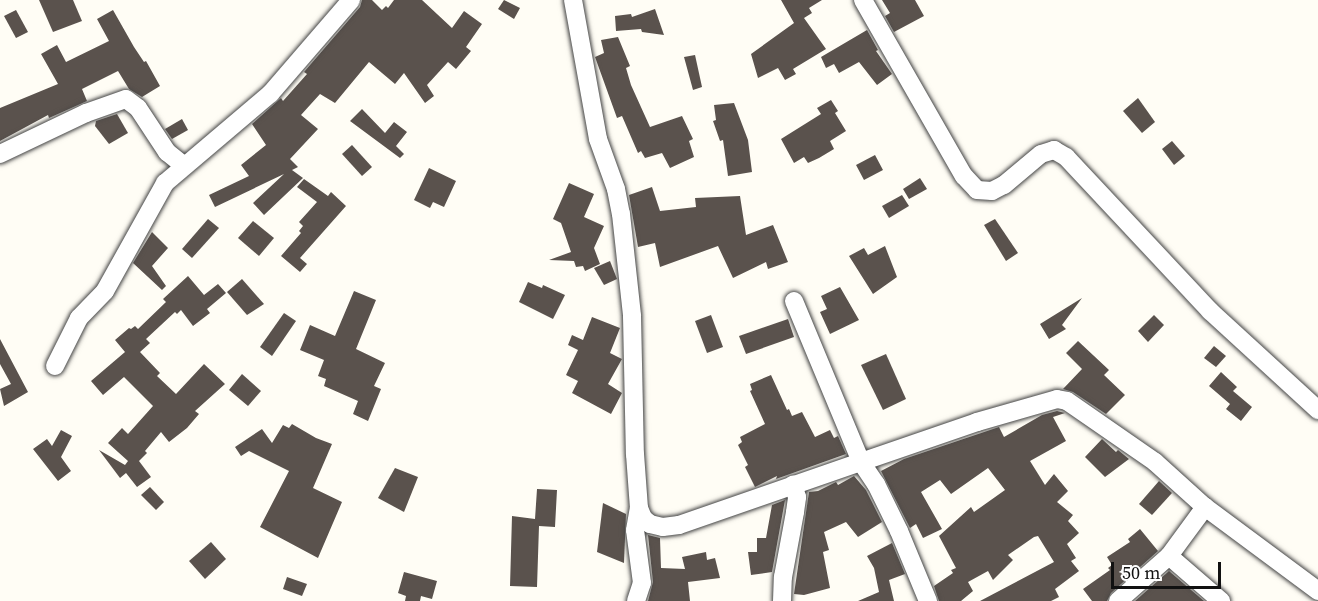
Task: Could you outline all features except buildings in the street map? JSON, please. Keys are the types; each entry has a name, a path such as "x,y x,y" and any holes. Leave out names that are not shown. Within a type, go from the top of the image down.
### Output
{"street":[{"path":"55,366 79,318 105,291 165,183 270,94 351,0"},
{"path":"573,0 598,139 616,189 621,214 632,316 635,454 639,508 635,539 642,583 636,601"},
{"path":"863,0 964,176 977,190 992,191 1004,185 1041,154 1054,150 1066,157 1210,311 1318,410"},
{"path":"0,154 86,113 126,99 138,108 167,152 184,166"},
{"path":"794,301 861,462 876,484 899,531 928,601"},
{"path":"639,508 643,518 650,524 663,527 679,525 977,422 1057,399 1078,407 1155,462 1205,507 1318,591"},
{"path":"782,601 783,577 795,512 796,496 793,484"},
{"path":"1118,601 1169,556 1205,507"},
{"path":"1169,556 1221,601"}]}
